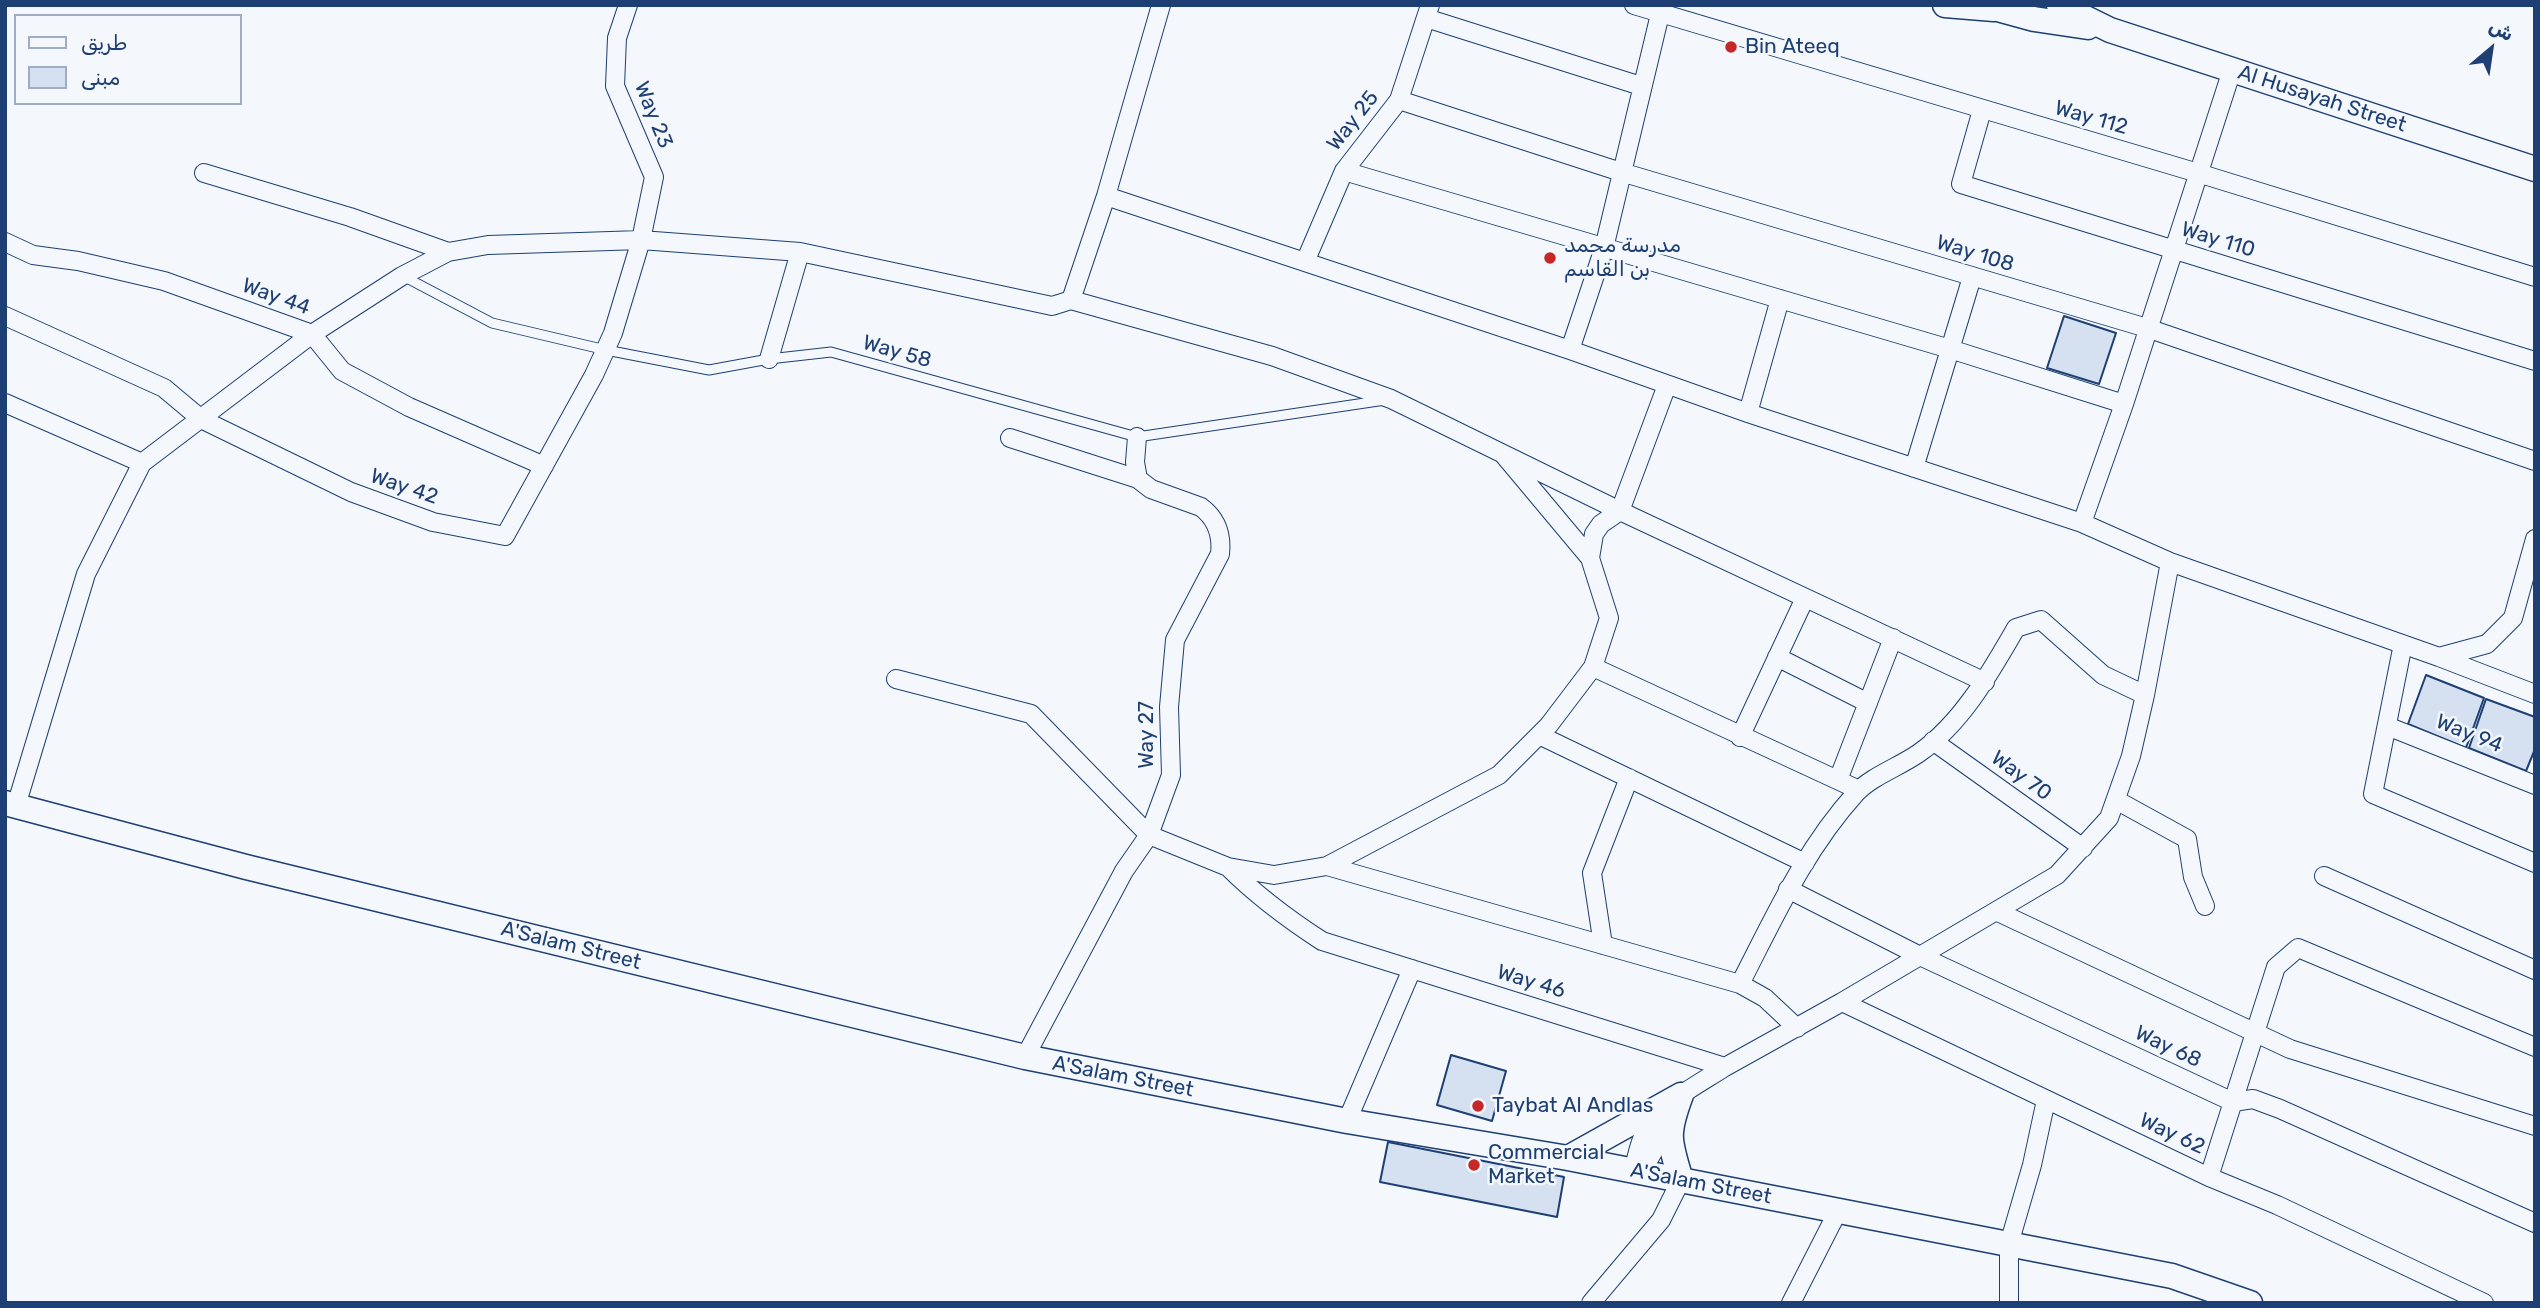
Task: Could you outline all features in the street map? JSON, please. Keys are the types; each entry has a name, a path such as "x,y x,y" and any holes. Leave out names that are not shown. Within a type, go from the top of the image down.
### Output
{"street":[{"name":"Way 23","path":"628,5 617,38 615,86 654,177 641,240"},
{"path":"1071,300 1105,196 1161,5"},
{"name":"Way 112","path":"1634,5 2198,173 2535,277"},
{"name":"Al Husayah Street","path":"1945,5 1988,7 2034,19 2109,30"},
{"name":"Al Husayah Street","path":"2059,5 2109,30 2535,169"},
{"path":"1428,12 1641,86"},
{"name":"Way 25","path":"1305,262 1344,170 1399,100 1428,12"},
{"path":"1570,350 1604,248 1660,14"},
{"path":"2082,523 2124,404 2232,70"},
{"name":"Way 108","path":"1399,100 1621,172 2147,328 2535,461"},
{"name":"Way 110","path":"1982,110 1961,184 2535,361"},
{"path":"1344,170 1950,349 2124,404"},
{"path":"204,173 350,217 448,252"},
{"path":"1105,196 1570,350 1748,414 2082,523 2170,562 2439,657 2535,694"},
{"path":"11,804 86,574 142,463 312,334 401,276 448,252 488,245 641,240 800,252 1052,306 1071,300 1272,356 1391,399 1620,511 1985,682"},
{"name":"Way 42","path":"5,316 164,388 201,419 351,492 433,522 505,536 614,333 641,240"},
{"name":"Way 44","path":"5,242 33,255 78,261 164,281 312,334 342,371 409,407 544,466"},
{"path":"769,359 800,252"},
{"path":"1914,468 1972,277"},
{"path":"1748,414 1780,299"},
{"path":"1590,558 1594,534 1601,524 1620,511 1667,385"},
{"path":"5,403 142,463"},
{"path":"1137,437 1135,461 1139,479"},
{"name":"Way 27","path":"1010,438 1139,479 1144,486 1201,507 1208,512 1219,530 1221,541 1220,554 1175,640 1169,707 1171,775 1149,835 1124,871 1025,1057"},
{"path":"896,679 1031,714 1149,835 1228,867 1274,875 1327,866 1499,775 1539,735 1593,667 1609,618 1590,558 1503,454"},
{"path":"2439,657 2487,644 2513,618 2534,544"},
{"path":"1568,1158 1998,912 2057,875 2109,818 2116,800 2131,756 2145,695 2170,562"},
{"path":"1740,737 1805,598"},
{"path":"2517,602 2535,610"},
{"path":"1740,984 1788,889 1837,815 1859,790 1933,741 1985,682 2016,628 2041,620 2103,675 2145,695"},
{"path":"1838,780 1894,638"},
{"path":"2403,644 2373,794 2535,863"},
{"path":"1777,657 1868,703"},
{"path":"1593,667 1859,790"},
{"name":"Way 94","path":"2387,726 2535,785"},
{"path":"1539,735 1805,863"},
{"name":"Way 70","path":"1933,741 2082,848"},
{"path":"1603,945 1592,873 1629,778"},
{"path":"2116,800 2187,839 2193,877 2206,906"},
{"name":"A'Salam Street","path":"11,804 246,867 1025,1057 1347,1121 1568,1158 2172,1276 2250,1303"},
{"path":"1327,866 1740,984 1765,998 1797,1028"},
{"name":"Way 46","path":"1228,867 1281,914 1322,941 1725,1067"},
{"path":"2324,876 2535,970"},
{"name":"Way 68","path":"1788,889 1920,956 2233,1102 2253,1099 2280,1109 2535,1223"},
{"path":"1998,912 2290,1049 2535,1126"},
{"path":"2209,1177 2276,967 2298,948 2535,1047"},
{"path":"1347,1121 1412,969"},
{"name":"Way 62","path":"1842,1002 2209,1177 2277,1205 2484,1303"},
{"path":"1633,1171 1649,1159 1672,1119 1681,1095"},
{"path":"1633,1171 1643,1137 1656,1117 1681,1095"},
{"path":"2009,1303 2009,1244 2032,1165 2046,1100"},
{"path":"1591,1303 1661,1220 1681,1180 1669,1140 1672,1119"},
{"path":"1791,1303 1838,1211"}],"lane":[{"name":"Way 58","path":"401,276 492,323 606,349 709,370 769,359 831,352 1137,437 1391,399"}],"building":[{"path":"2064,316 2116,333 2099,384 2047,368"},
{"path":"2426,675 2484,698 2466,748 2408,724"},
{"path":"2486,699 2535,717 2535,749 2526,771 2469,748"},
{"path":"1451,1055 1506,1071 1492,1121 1437,1105"},
{"path":"1388,1142 1564,1177 1557,1217 1380,1182"}],"place":[{"name":"Bin Ateeq","path":"1731,47"},
{"name":"مدرسة محمد بن القاسم","path":"1550,258"},
{"name":"Taybat Al Andlas","path":"1478,1106"},
{"name":"Commercial Market","path":"1474,1165"}]}
